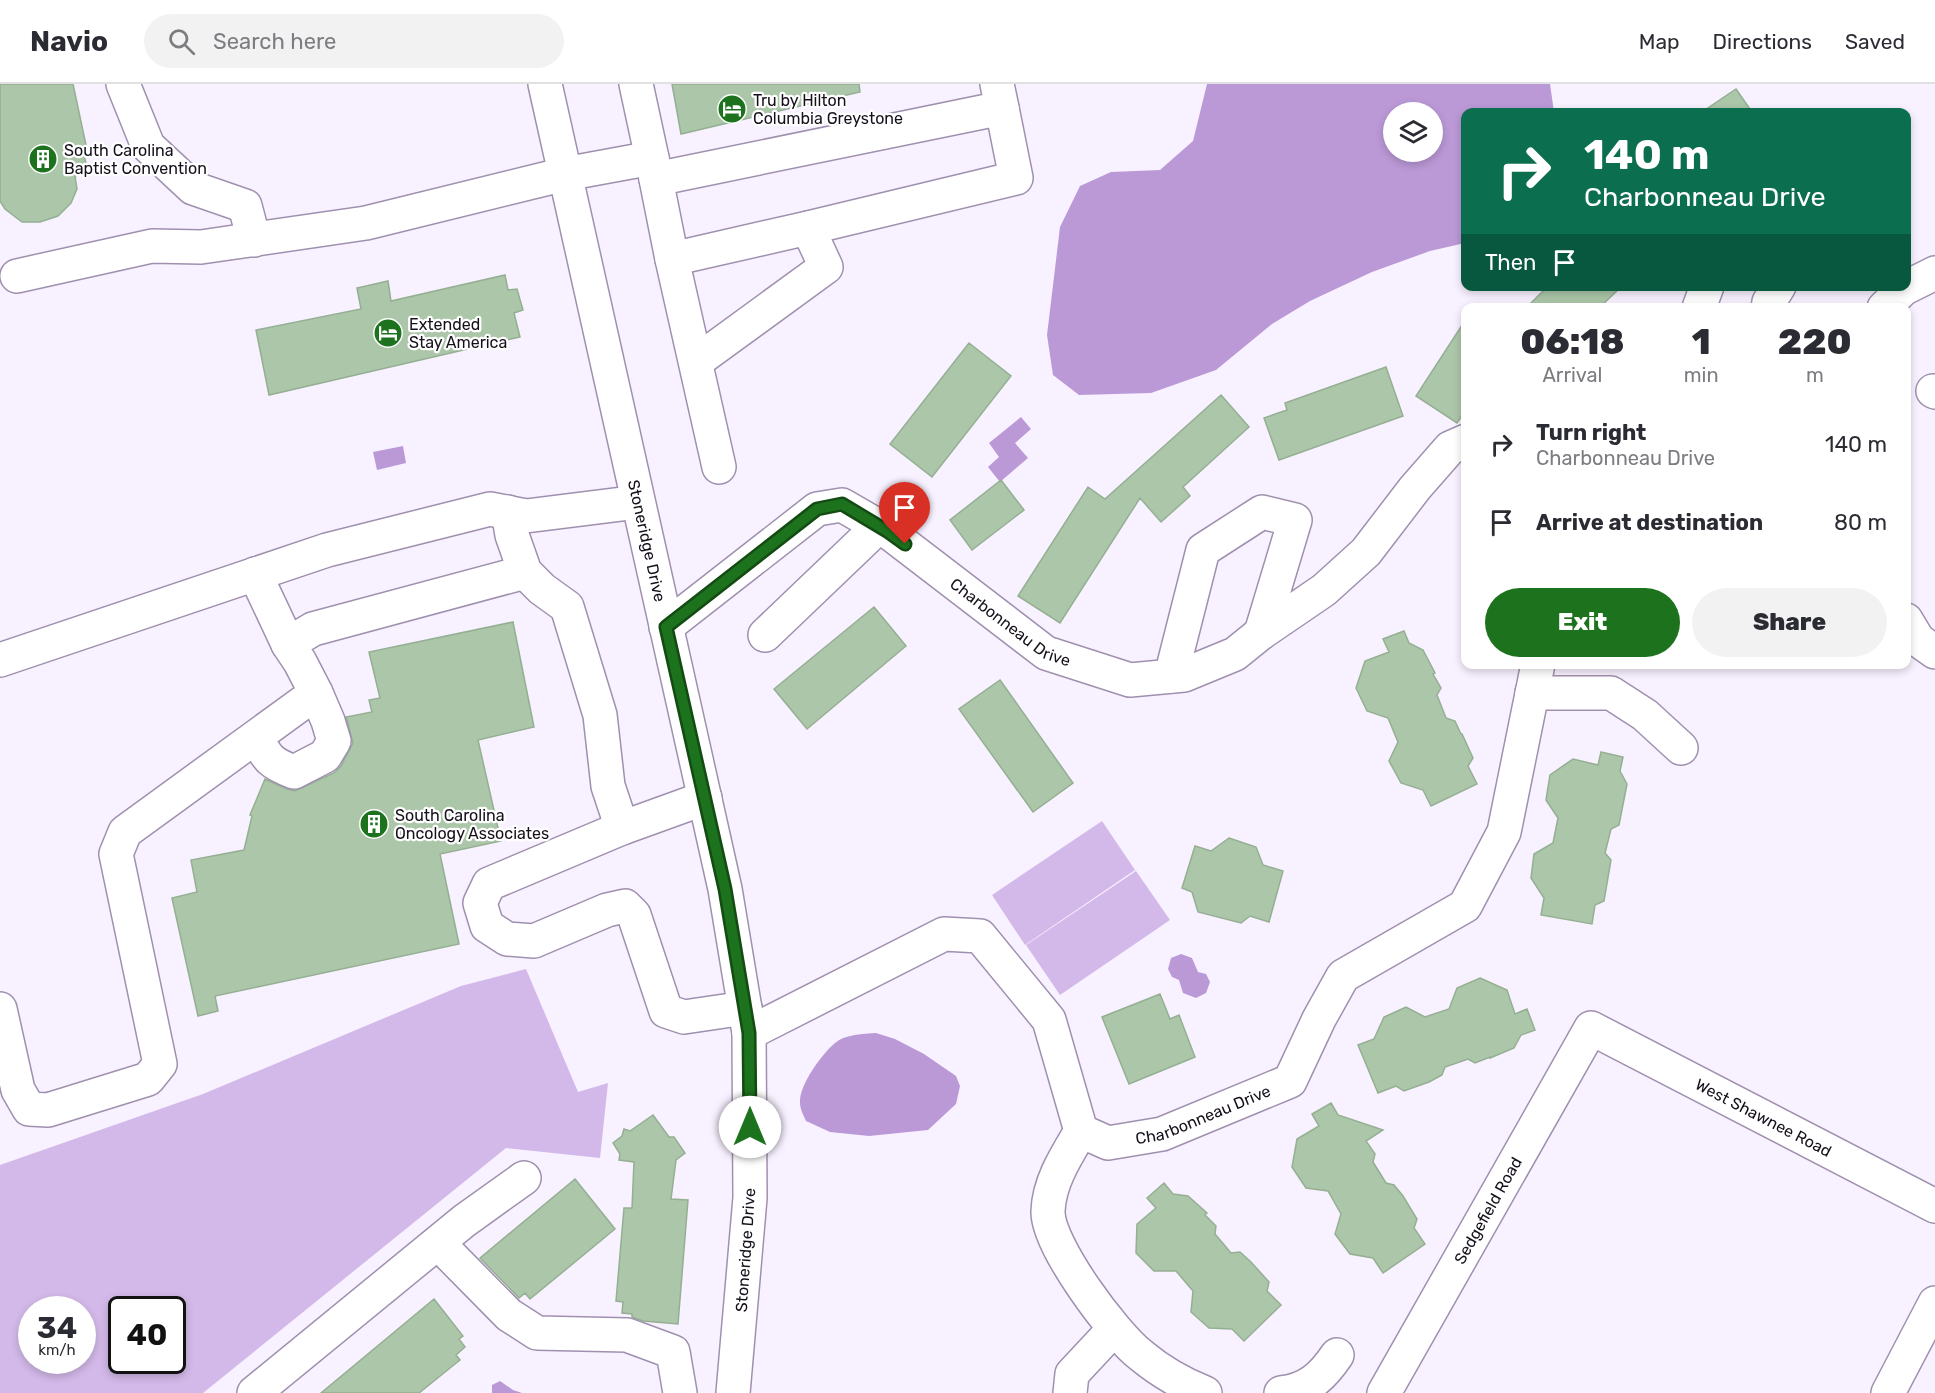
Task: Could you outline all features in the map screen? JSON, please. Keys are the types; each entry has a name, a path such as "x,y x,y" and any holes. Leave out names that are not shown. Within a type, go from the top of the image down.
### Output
{"street":[{"path":"123,84 148,146 193,188 245,206 254,240"},
{"name":"Stoneridge Drive","path":"544,84 725,889 747,1020 750,1198 733,1393"},
{"path":"636,84 672,259 697,361 719,467"},
{"path":"17,276 152,246 201,248 366,223 565,174 654,168 1000,96 1016,178 672,259"},
{"path":"697,361 826,267 808,228"},
{"path":"1911,285 1935,273"},
{"path":"1889,303 1901,291"},
{"name":"Charbonneau Drive","path":"666,627 817,509 842,504 879,526 1046,653 1130,680 1185,675 1235,654 1261,633 1324,590 1365,552 1450,448 1461,443"},
{"path":"0,660 327,550 490,509 526,516 638,502"},
{"path":"508,512 512,535 525,572 542,589 567,607 600,715 608,786 622,828"},
{"path":"1172,676 1203,550 1262,512 1295,520 1261,633"},
{"path":"765,635 879,526"},
{"path":"288,644 313,629 525,572"},
{"path":"255,574 288,644 316,693 334,741 325,756 294,772 274,764 256,738"},
{"path":"1535,679 1611,693 1646,715 1681,748"},
{"name":"Charbonneau Drive","path":"1081,1131 1108,1143 1162,1134 1290,1081 1319,1019 1343,976 1465,906 1504,832 1535,679"},
{"path":"0,1009 18,1090 29,1109 48,1110 148,1079 160,1064 116,854 125,832 316,693"},
{"path":"705,798 622,828 489,884 480,903 487,926 507,939 534,940 608,910 625,906 634,915 666,1011 684,1017 747,1020 944,934 981,936 1049,1020 1081,1131 1056,1176 1050,1192 1048,1214 1054,1238 1066,1260 1114,1329 1140,1355 1163,1372 1205,1393"},
{"name":"West Shawnee Road","path":"1591,1028 1935,1206"},
{"name":"Sedgefield Road","path":"1384,1393 1591,1028"},
{"path":"254,1393 438,1243 524,1178"},
{"path":"438,1243 508,1315 537,1333 627,1335 672,1352 680,1393"},
{"path":"1887,1393 1935,1303"},
{"path":"1070,1393 1072,1374 1114,1329"},
{"path":"1281,1393 1311,1385 1325,1373 1337,1355"}],"shaded area":[{"path":"1207,84 1550,84 1553,108 1461,108 1461,244 1430,251 1372,272 1310,301 1272,324 1216,370 1151,393 1079,395 1053,375 1047,335 1060,227 1080,186 1111,172 1160,170 1193,141"},
{"path":"1021,417 1031,429 1015,443 1028,458 1000,482 988,467 999,457 989,443"},
{"path":"403,446 406,463 377,470 373,452"},
{"path":"1102,821 1135,870 1025,945 992,895"},
{"path":"1136,871 1170,920 1060,995 1026,945"},
{"path":"1181,954 1192,958 1198,972 1206,974 1210,982 1206,993 1196,998 1183,993 1179,980 1172,977 1168,969 1171,958"},
{"path":"526,969 578,1092 608,1083 600,1158 506,1148 203,1393 0,1393 0,1165 203,1094 461,986"},
{"path":"876,1033 895,1039 924,1054 956,1076 960,1086 956,1104 928,1130 869,1136 830,1132 806,1121 800,1103 803,1088 812,1070 824,1054 839,1040 855,1035"},
{"path":"500,1381 522,1393 492,1393 492,1385"}],"building":[{"name":"South Carolina Baptist Convention","path":"0,84 73,84 86,145 82,146 88,172 75,176 77,189 71,203 58,216 40,222 22,222 5,209 0,201"},
{"name":"Tru by Hilton Columbia Greystone","path":"672,84 859,84 860,92 681,134"},
{"path":"1736,89 1749,108 1708,108"},
{"name":"Extended Stay America","path":"505,275 508,290 517,289 523,310 514,313 520,337 269,395 256,330 361,309 357,288 388,281 391,301"},
{"path":"1543,291 1617,291 1604,303 1531,303"},
{"path":"1461,327 1461,417 1457,423 1416,396"},
{"path":"969,343 1011,376 932,477 890,444"},
{"path":"1386,367 1403,416 1279,460 1264,418 1287,410 1285,403"},
{"path":"1221,395 1249,427 1183,487 1190,496 1161,522 1140,498 1060,623 1018,596 1088,487 1105,499"},
{"path":"1001,480 1024,510 972,550 950,520"},
{"path":"874,607 906,646 807,729 774,689"},
{"name":"South Carolina Oncology Associates","path":"513,622 534,727 478,740 501,841 440,854 459,944 215,996 218,1011 198,1016 172,898 197,892 191,860 244,850 252,816 250,815 265,779 295,791 334,773 341,766 353,743 346,717 372,712 369,700 380,698 369,652"},
{"path":"1404,631 1409,643 1423,650 1441,688 1437,695 1446,718 1455,721 1473,758 1468,766 1477,784 1431,806 1423,790 1401,783 1389,761 1398,742 1388,718 1367,711 1356,688 1365,661 1389,652 1383,639"},
{"path":"1000,680 1073,783 1033,812 959,709"},
{"path":"1601,752 1623,757 1620,771 1627,784 1619,825 1611,829 1605,853 1611,860 1604,901 1595,905 1592,924 1541,915 1544,898 1531,878 1534,854 1553,843 1558,818 1546,800 1550,775 1573,759 1598,765"},
{"path":"1229,838 1256,847 1263,865 1283,871 1269,922 1250,916 1241,923 1198,912 1192,892 1182,888 1195,846 1211,851"},
{"path":"1480,978 1507,990 1515,1014 1527,1009 1535,1030 1521,1035 1514,1048 1490,1058 1475,1063 1468,1059 1445,1067 1442,1075 1404,1091 1396,1086 1378,1093 1358,1045 1374,1039 1384,1017 1406,1007 1425,1017 1449,1009 1457,988"},
{"path":"1160,994 1170,1019 1179,1015 1195,1057 1129,1084 1102,1017"},
{"path":"1331,1103 1338,1115 1383,1130 1366,1141 1375,1154 1373,1162 1386,1183 1394,1185 1403,1196 1417,1219 1414,1228 1425,1244 1383,1273 1373,1258 1350,1254 1335,1234 1341,1214 1328,1191 1306,1188 1292,1167 1297,1139 1319,1126 1312,1114"},
{"path":"653,1115 669,1137 674,1137 685,1153 676,1160 671,1199 688,1200 678,1324 643,1321 632,1317 632,1314 622,1313 623,1302 616,1301 624,1208 632,1208 634,1162 619,1160 620,1154 613,1143 622,1136 624,1129 630,1131"},
{"path":"575,1179 615,1229 530,1299 525,1293 519,1298 480,1258"},
{"path":"1164,1183 1173,1194 1188,1196 1207,1213 1205,1215 1216,1226 1215,1234 1231,1253 1240,1252 1251,1262 1269,1282 1267,1291 1281,1305 1244,1341 1232,1329 1209,1328 1191,1312 1193,1291 1176,1271 1154,1271 1136,1253 1137,1224 1156,1208 1147,1198"},
{"path":"434,1299 463,1336 459,1339 465,1347 456,1355 460,1360 419,1393 321,1393"}],"place":[{"name":"Tru by Hilton Columbia Greystone","path":"732,109"},
{"name":"South Carolina Baptist Convention","path":"43,159"},
{"name":"Extended Stay America","path":"388,333"},
{"name":"South Carolina Oncology Associates","path":"374,824"}],"route":[{"path":"750,1127 749,1033 745,1008 725,889 666,627 817,509 842,504 905,544"}]}
